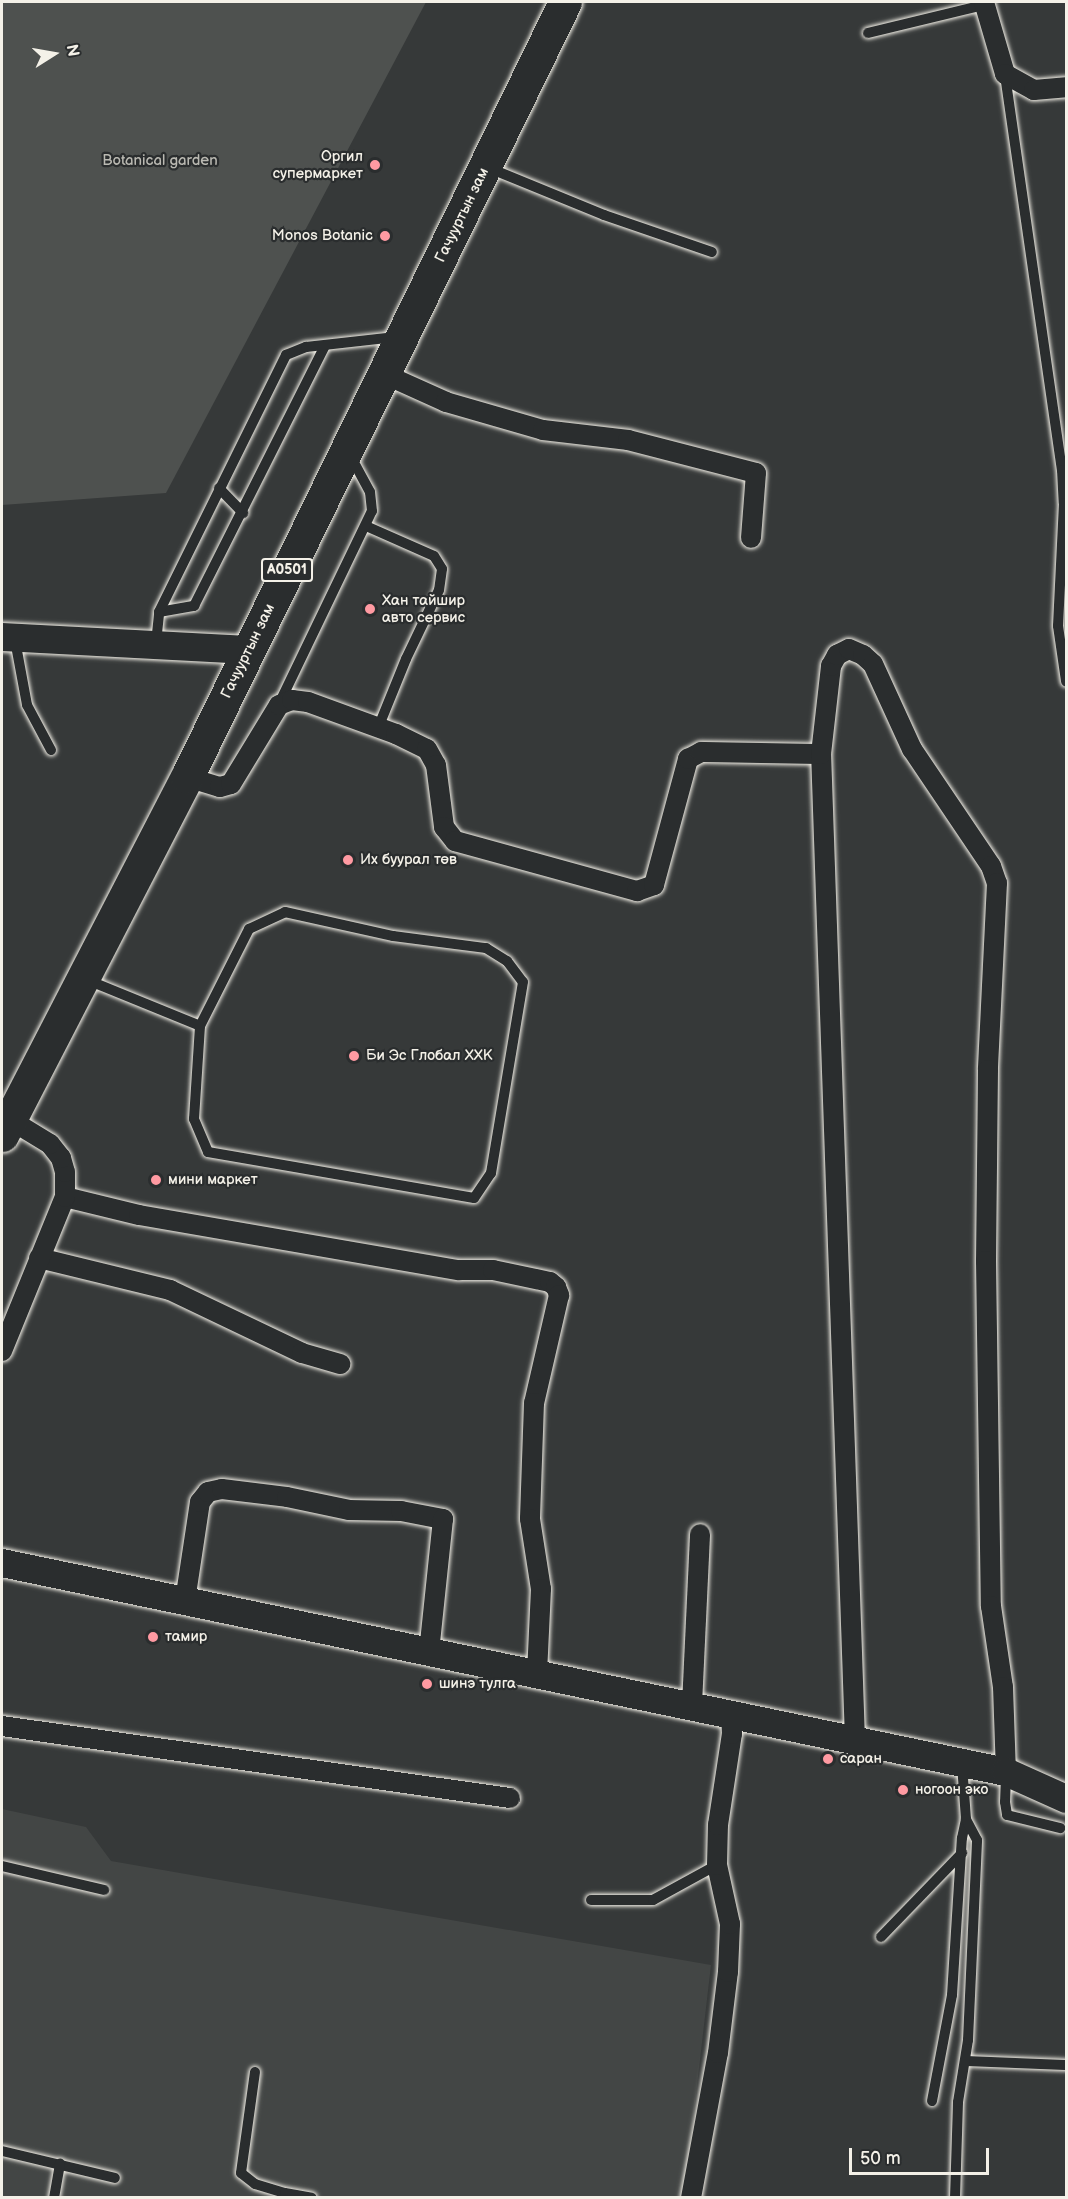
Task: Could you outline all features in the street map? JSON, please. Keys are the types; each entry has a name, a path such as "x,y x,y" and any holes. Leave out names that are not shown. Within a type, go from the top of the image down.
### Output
{"highway":[{"name":"Гачууртын зам","path":"5,1127 187,777 565,2"}],"street":[{"path":"988,3 1005,74 1034,90 1066,87"},
{"path":"384,374 446,402 543,430 628,440 756,473 751,538"},
{"path":"8,637 156,643 249,650"},
{"path":"855,1740 821,754 831,666 837,655 849,649 864,655 873,664 912,749 991,866 997,883 988,1070 986,1261 991,1606 1003,1687 1006,1772"},
{"path":"187,777 220,787 231,784 279,705 292,700 308,702 428,749 436,765 444,827 454,841 637,891 654,885 688,759 701,752 821,754"},
{"path":"2,1352 65,1197 65,1172 61,1158 50,1144 5,1127"},
{"path":"65,1197 139,1215 459,1270 493,1270 550,1282 556,1287 559,1295 534,1403 530,1519 541,1589 537,1674"},
{"path":"39,1258 170,1290 302,1353 340,1364"},
{"path":"184,1601 200,1502 208,1492 222,1489 287,1497 349,1510 401,1511 443,1519 433,1593 429,1652"},
{"path":"692,1705 700,1534"},
{"path":"2,1563 961,1762 1006,1772 1066,1799"},
{"path":"691,2198 718,2053 728,1972 730,1924 717,1865 718,1825 732,1734 732,1714"},
{"path":"2,1726 510,1798"}],"lane":[{"path":"868,33 988,3"},
{"path":"1005,74 1062,470 1064,503 1058,626 1066,681"},
{"path":"486,167 604,215 712,252"},
{"path":"156,643 159,612 286,355 306,347 402,337"},
{"path":"159,612 194,606 243,513 325,345"},
{"path":"279,705 372,511 369,492 346,450"},
{"path":"219,488 243,513"},
{"path":"366,526 434,556 442,568 439,590 406,659 378,728"},
{"path":"8,637 27,705 51,750"},
{"path":"285,912 393,936 486,948 507,961 523,982 491,1173 474,1198 208,1152 194,1119 200,1026 249,929 285,912"},
{"path":"82,978 200,1026"},
{"path":"932,2101 952,1995 962,1838 966,1819 961,1762"},
{"path":"1006,1772 1005,1802 1008,1815 1060,1828"},
{"path":"956,2198 958,2102 968,2040 977,1840 966,1819"},
{"path":"881,1937 962,1853"},
{"path":"591,1900 653,1900 717,1865"},
{"path":"2,1866 104,1890"},
{"path":"965,2061 1066,2065"},
{"path":"255,2072 240,2174 255,2184 312,2198"},
{"path":"2,2151 115,2178"},
{"path":"54,2198 60,2164"}],"shaded area":[{"path":"2,1809 86,1827 111,1861 711,1965 684,2197 2,2198"}],"green space":[{"name":"Botanical garden","path":"2,2 426,2 166,493 2,505"}],"place":[{"name":"Оргил супермаркет","path":"375,165"},
{"name":"Monos Botanic","path":"385,236"},
{"name":"Хан тайшир авто сервис","path":"370,609"},
{"name":"Их буурал төв","path":"348,860"},
{"name":"Би Эс Глобал ХХК","path":"354,1056"},
{"name":"мини маркет","path":"156,1180"},
{"name":"тамир","path":"153,1637"},
{"name":"шинэ тулга","path":"427,1684"},
{"name":"саран","path":"828,1759"},
{"name":"ногоон эко","path":"903,1790"}]}
